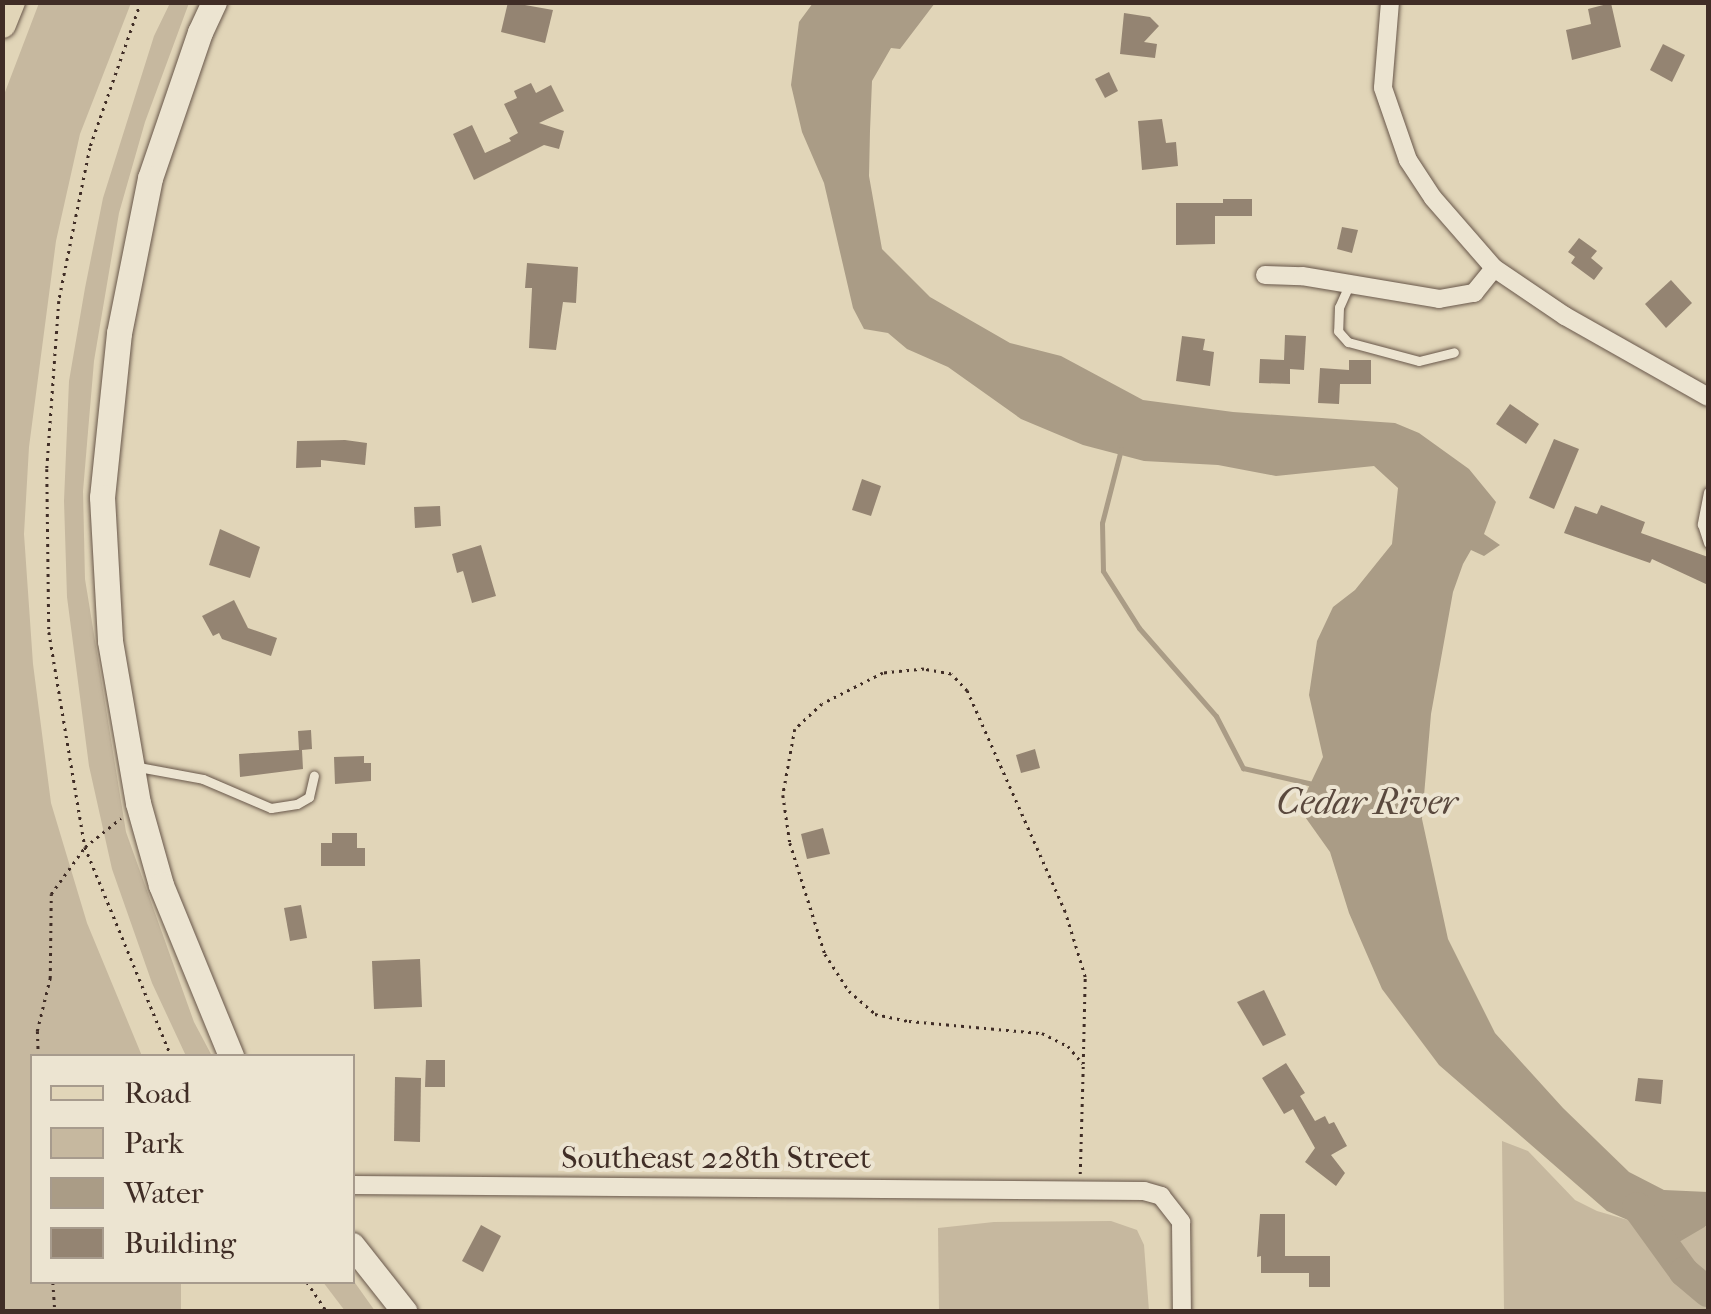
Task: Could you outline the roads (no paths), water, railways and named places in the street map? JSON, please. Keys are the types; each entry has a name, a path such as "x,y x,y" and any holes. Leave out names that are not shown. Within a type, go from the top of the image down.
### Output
{"main road":[{"path":"2,24 11,2"}],"street":[{"path":"214,2 150,178 109,404 102,497 108,602 138,803 160,885 229,1054"},
{"path":"1390,2 1383,88 1408,160 1434,198 1494,268 1565,316 1708,398"},
{"path":"1265,275 1351,283 1440,299 1474,293 1494,268"},
{"name":"Southeast 228th Street","path":"355,1185 1144,1191 1172,1205 1183,1240 1182,1312"},
{"path":"355,1249 405,1312"}],"lane":[{"path":"1351,283 1339,307 1338,331 1348,342 1419,361 1454,352"},
{"path":"1708,492 1702,524 1708,543"},
{"path":"130,766 204,779 271,808 297,804 309,796 314,776"}],"water":[{"name":"Cedar River","path":"813,3 935,3 900,49 891,48 872,81 869,176 882,249 930,297 1010,343 1061,356 1143,400 1233,412 1395,423 1419,433 1469,469 1496,502 1484,534 1500,545 1484,556 1471,550 1463,564 1453,592 1431,714 1422,819 1448,939 1495,1033 1563,1108 1629,1172 1664,1190 1708,1192 1708,1225 1679,1242 1607,1211 1439,1065 1382,989 1349,913 1330,852 1303,814 1305,795 1323,757 1309,695 1317,641 1333,607 1355,590 1392,544 1398,488 1374,466 1276,476 1218,465 1144,461 1083,445 1021,419 948,367 907,349 888,333 864,329 853,308 824,183 802,132 791,85 799,22"}],"waterway":[{"path":"1121,449 1102,523 1103,571 1139,628 1216,716 1243,768 1317,785"},
{"name":"Cedar River","path":"1637,1207 1684,1272 1708,1292"}]}
